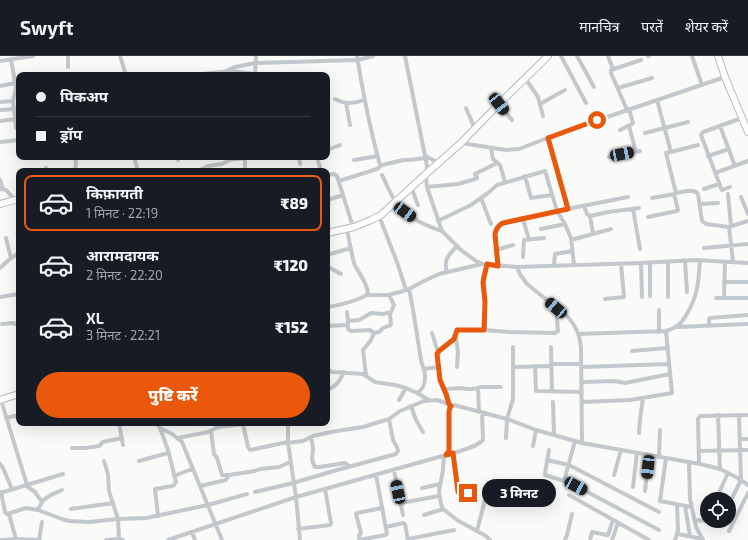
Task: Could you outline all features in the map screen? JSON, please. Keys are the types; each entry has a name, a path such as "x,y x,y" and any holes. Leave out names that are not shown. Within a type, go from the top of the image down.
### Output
{"street":[{"path":"0,61 32,56"},
{"path":"68,56 68,67"},
{"path":"120,56 125,72"},
{"path":"255,72 256,56"},
{"path":"226,71 235,67 256,63 373,56"},
{"path":"405,56 427,166 427,187 438,221 442,231 457,246 476,261 498,266 517,267 700,260 748,263"},
{"path":"330,232 350,228 379,216 461,143 548,56"},
{"path":"561,56 586,103"},
{"path":"577,56 594,88"},
{"path":"608,56 613,69 611,72 633,123 631,126 620,130"},
{"path":"692,56 702,84"},
{"path":"718,56 748,132"},
{"path":"358,58 364,100 380,166"},
{"path":"0,86 15,83 11,59"},
{"path":"613,69 641,60"},
{"path":"221,72 242,72"},
{"path":"461,143 506,150 518,149 725,76"},
{"path":"525,78 538,97 543,116"},
{"path":"618,88 652,78"},
{"path":"540,104 564,90"},
{"path":"16,91 13,99 16,128"},
{"path":"0,102 13,99"},
{"path":"335,99 346,103 364,100"},
{"path":"657,100 671,152"},
{"path":"346,103 350,125"},
{"path":"499,104 512,120"},
{"path":"466,108 475,129"},
{"path":"0,110 14,110"},
{"path":"730,187 722,190 714,173 701,134 742,118"},
{"path":"0,121 15,119"},
{"path":"645,133 688,122"},
{"path":"609,157 638,151 629,126"},
{"path":"720,126 735,166"},
{"path":"548,138 568,209"},
{"path":"0,142 16,140"},
{"path":"330,149 340,145"},
{"path":"648,217 677,211 675,194 666,153 698,145"},
{"path":"491,148 493,159 500,165 505,182"},
{"path":"708,156 729,149"},
{"path":"354,160 378,156"},
{"path":"339,181 377,169 380,166 404,160 425,157 438,163"},
{"path":"203,168 222,164 228,160"},
{"path":"299,160 300,164"},
{"path":"714,173 748,161"},
{"path":"427,187 458,184 475,179 475,174 497,163"},
{"path":"438,221 488,194 497,185 545,171 557,211 571,240 574,265"},
{"path":"330,175 336,175 339,181 350,228 351,248 358,272 368,291 366,296"},
{"path":"382,175 395,202 405,212 427,226 442,231"},
{"path":"525,176 532,199 552,195"},
{"path":"0,180 2,189 6,190 16,199"},
{"path":"704,189 719,184"},
{"path":"411,187 418,204"},
{"path":"652,198 693,190 698,194 702,222 730,227 748,221"},
{"path":"728,194 733,262"},
{"path":"330,199 343,195"},
{"path":"498,266 495,234 496,230 503,223 628,197"},
{"path":"741,197 748,214"},
{"path":"481,198 491,224"},
{"path":"0,204 16,200"},
{"path":"700,204 718,203"},
{"path":"584,206 587,214 590,216 593,233"},
{"path":"590,216 599,213 639,208"},
{"path":"633,209 640,249"},
{"path":"379,216 408,290 415,317 422,363 426,376 423,389 417,393"},
{"path":"523,219 529,240"},
{"path":"541,229 564,224"},
{"path":"571,240 611,228"},
{"path":"6,238 11,258"},
{"path":"523,257 524,241 544,238"},
{"path":"704,248 748,244"},
{"path":"496,250 513,245"},
{"path":"447,272 445,267 446,258 457,246"},
{"path":"330,254 351,248"},
{"path":"554,265 555,254 572,251"},
{"path":"0,268 16,255"},
{"path":"677,327 683,321 696,296 700,260"},
{"path":"686,261 687,292"},
{"path":"668,262 668,297"},
{"path":"724,298 725,262"},
{"path":"641,263 642,297"},
{"path":"650,263 650,296"},
{"path":"330,307 342,305 366,296 389,295 408,290 422,282 447,272 485,264"},
{"path":"484,330 485,302 483,282 485,264"},
{"path":"605,299 624,297 621,264"},
{"path":"517,267 527,284 572,322 581,341 582,443"},
{"path":"330,268 341,274"},
{"path":"724,282 748,282"},
{"path":"0,297 16,294"},
{"path":"346,312 348,329 351,331 370,330 374,333 379,332 383,328 391,326 392,324 390,314 394,305 389,295"},
{"path":"716,298 748,298"},
{"path":"458,367 457,330 555,333 558,331 556,308"},
{"path":"659,310 659,332"},
{"path":"330,326 359,320 371,313 383,314 391,312"},
{"path":"709,326 710,318 748,315"},
{"path":"736,316 738,324"},
{"path":"2,324 16,324"},
{"path":"578,334 659,332 677,327 748,324"},
{"path":"582,402 630,400 672,393 666,331"},
{"path":"366,375 364,350 374,333"},
{"path":"432,333 438,352 440,380 450,405 449,451 445,455 444,470 440,484 439,496 441,504 443,509 457,520 486,536 490,540"},
{"path":"438,352 456,337"},
{"path":"506,438 507,419 513,399 513,347"},
{"path":"551,347 552,391"},
{"path":"632,351 667,348"},
{"path":"513,367 551,365 582,366 669,364"},
{"path":"535,366 536,391 582,392"},
{"path":"424,369 438,367"},
{"path":"330,371 360,373 366,375 372,381 406,388 429,400"},
{"path":"330,388 333,388 344,372"},
{"path":"582,382 615,381 625,383 670,374"},
{"path":"444,389 501,387"},
{"path":"399,400 406,388"},
{"path":"168,540 325,489 453,453 481,442 483,440 478,388"},
{"path":"16,395 0,400 26,485 35,492 42,502"},
{"path":"640,433 643,398"},
{"path":"246,426 248,447 250,450 303,441 311,437 363,426 389,419 400,411 411,406 429,400 437,400 450,405 458,405 507,419 536,430 582,443 699,463 720,469 748,484"},
{"path":"553,402 554,435"},
{"path":"411,406 416,420 423,432"},
{"path":"718,415 720,469"},
{"path":"735,492 741,480 739,415"},
{"path":"699,463 699,418 701,416 748,415"},
{"path":"6,418 16,416"},
{"path":"255,492 294,483 398,453 397,447 393,440 389,419"},
{"path":"120,426 123,445"},
{"path":"178,438 202,433 213,427 224,426"},
{"path":"288,426 288,443 300,540"},
{"path":"213,427 214,454 217,458 222,475 279,467 290,462"},
{"path":"160,428 172,434 182,442 222,540"},
{"path":"158,516 155,489 174,485 176,482 160,428"},
{"path":"533,446 536,430"},
{"path":"659,457 660,430"},
{"path":"311,437 313,446 312,463 315,466 320,468 345,463 349,467"},
{"path":"72,448 99,446 104,442 122,438"},
{"path":"740,439 748,439"},
{"path":"564,481 575,441"},
{"path":"550,450 545,475 564,481 659,530"},
{"path":"614,475 620,450"},
{"path":"698,451 748,450"},
{"path":"139,460 168,453"},
{"path":"453,453 458,490 460,493 468,493 468,502"},
{"path":"633,487 637,453"},
{"path":"645,491 649,455"},
{"path":"666,458 660,500 691,507"},
{"path":"547,460 569,465 659,512"},
{"path":"104,461 108,474 109,491 118,519 121,540 106,540"},
{"path":"689,462 691,507 696,527 703,539"},
{"path":"0,464 12,489"},
{"path":"174,476 192,469"},
{"path":"394,470 403,515"},
{"path":"719,492 728,473"},
{"path":"16,539 9,514 5,512 0,493 63,474"},
{"path":"200,486 226,480 229,475"},
{"path":"376,475 386,526 386,535 360,540 359,535 361,532 356,514 382,508"},
{"path":"422,488 440,484"},
{"path":"298,529 330,525 331,523 325,489"},
{"path":"38,510 46,498 62,490"},
{"path":"729,531 748,493"},
{"path":"9,514 26,508 38,510 62,520 69,521 89,522 146,518 208,505 248,494"},
{"path":"569,495 643,539 649,540"},
{"path":"400,502 439,496"},
{"path":"477,531 485,500"},
{"path":"71,509 113,504"},
{"path":"676,540 678,534 677,504"},
{"path":"685,506 690,536"},
{"path":"424,515 443,509"},
{"path":"565,540 572,514"},
{"path":"590,540 592,532 607,536 613,520"},
{"path":"694,520 700,520"},
{"path":"1,540 39,540 42,522"},
{"path":"386,526 403,523 405,525 408,540 454,530"},
{"path":"612,540 618,523"},
{"path":"192,532 195,540"},
{"path":"678,534 703,539"}],"route":[{"path":"468,493 458,492 453,453 446,455 449,451 449,411 451,406 440,380 437,354 456,337 457,330 484,330 485,302 483,277 487,264 498,266 495,234 499,226 503,223 568,209 565,193 548,138 597,120"}]}
